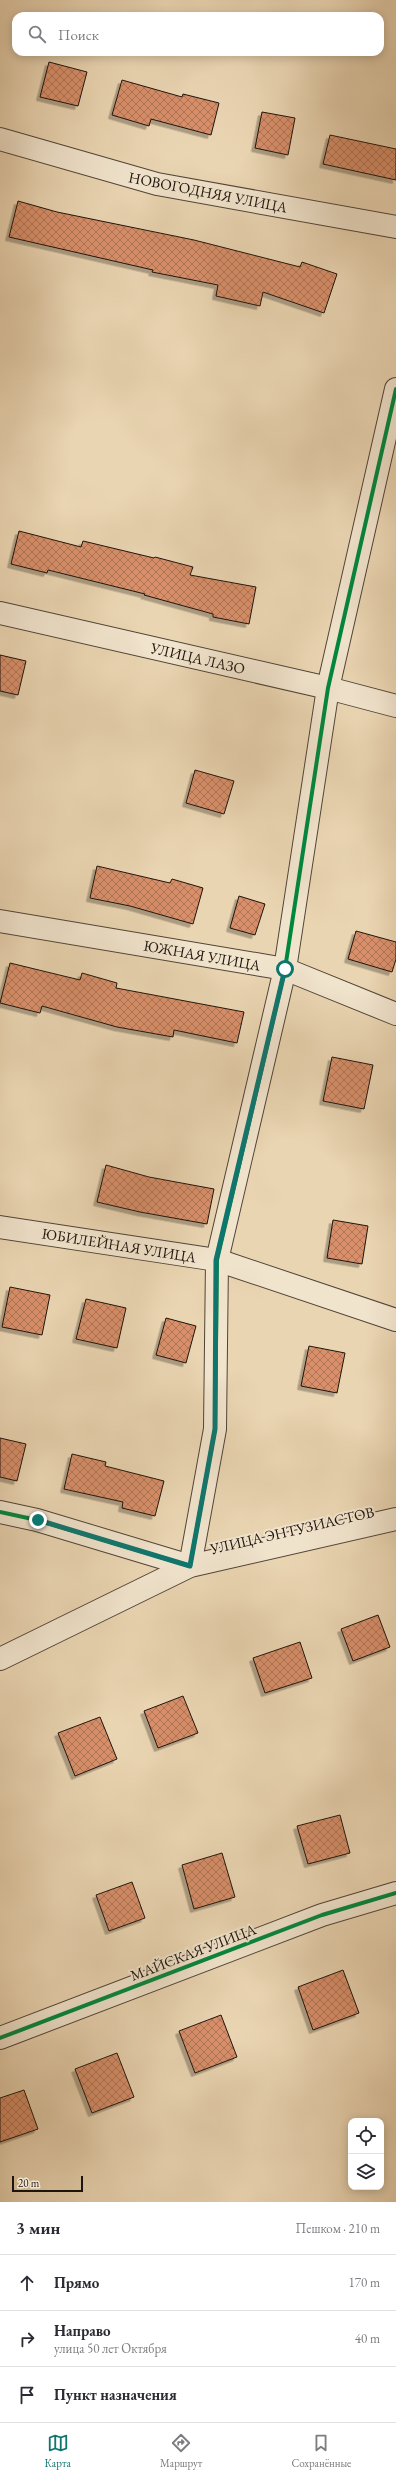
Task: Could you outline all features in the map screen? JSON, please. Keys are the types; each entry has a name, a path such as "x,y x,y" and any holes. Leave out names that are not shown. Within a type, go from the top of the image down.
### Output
{"street":[{"name":"НОВОГОДНЯЯ УЛИЦА","path":"0,140 156,184 396,228"},
{"path":"0,1512 38,1520 190,1566 215,1429 216,1260 285,969 328,688 396,388"},
{"name":"УЛИЦА ЛАЗО","path":"0,613 328,688 396,706"},
{"name":"ЮЖНАЯ УЛИЦА","path":"0,920 285,969 396,1014"},
{"name":"ЮБИЛЕЙНАЯ УЛИЦА","path":"0,1227 216,1260 396,1320"},
{"name":"УЛИЦА ЭНТУЗИАСТОВ","path":"0,1660 190,1566 396,1518"},
{"name":"МАЙСКАЯ УЛИЦА","path":"0,2038 322,1915 396,1893"}],"building":[{"path":"49,62 87,72 78,106 40,97"},
{"path":"122,80 182,97 183,94 219,103 211,135 151,119 149,126 112,115"},
{"path":"262,112 295,118 288,155 255,148"},
{"path":"330,135 396,149 396,180 323,164"},
{"path":"18,201 57,212 194,240 300,267 302,262 337,274 324,313 263,292 260,306 216,296 218,285 152,272 153,270 9,237"},
{"path":"19,531 81,547 83,541 155,557 193,567 190,575 256,587 249,624 213,617 213,614 144,595 145,594 48,570 47,573 11,564"},
{"path":"0,655 26,661 18,695 0,691"},
{"path":"195,770 234,781 224,814 186,803"},
{"path":"97,866 170,883 172,879 203,888 193,924 130,906 90,898"},
{"path":"239,896 265,904 255,935 230,928"},
{"path":"356,931 396,942 396,959 392,972 348,959"},
{"path":"10,963 80,980 82,973 117,983 116,988 244,1012 237,1043 174,1030 173,1037 117,1027 42,1006 40,1013 0,1003"},
{"path":"332,1057 373,1065 364,1109 323,1101"},
{"path":"106,1165 149,1177 214,1189 207,1224 140,1212 97,1202"},
{"path":"333,1220 368,1226 362,1264 327,1258"},
{"path":"10,1287 50,1295 42,1335 2,1327"},
{"path":"86,1299 126,1308 117,1348 76,1339"},
{"path":"166,1318 196,1326 186,1363 156,1355"},
{"path":"309,1346 345,1353 337,1393 301,1386"},
{"path":"0,1438 26,1444 17,1481 0,1477"},
{"path":"72,1454 106,1462 105,1466 164,1481 155,1516 122,1508 123,1502 64,1489"},
{"path":"378,1615 390,1647 353,1661 341,1629"},
{"path":"300,1642 312,1678 265,1693 253,1658"},
{"path":"183,1696 198,1733 158,1748 144,1711"},
{"path":"100,1717 117,1759 75,1776 58,1733"},
{"path":"340,1815 350,1853 308,1864 297,1826"},
{"path":"222,1853 235,1897 194,1909 182,1865"},
{"path":"132,1882 145,1918 109,1931 96,1895"},
{"path":"343,1970 359,2013 313,2030 298,1987"},
{"path":"221,2015 237,2057 195,2073 179,2031"},
{"path":"117,2053 134,2097 92,2113 75,2069"},
{"path":"24,2090 38,2129 0,2142 0,2098"}],"cycle path":[{"path":"0,1512 37,1520 190,1566 215,1429 217,1260 285,969 328,688 396,389"},
{"path":"0,2038 322,1915 396,1893"}],"route":[{"path":"38,1520 190,1566 215,1429 216,1260 285,969"}]}
